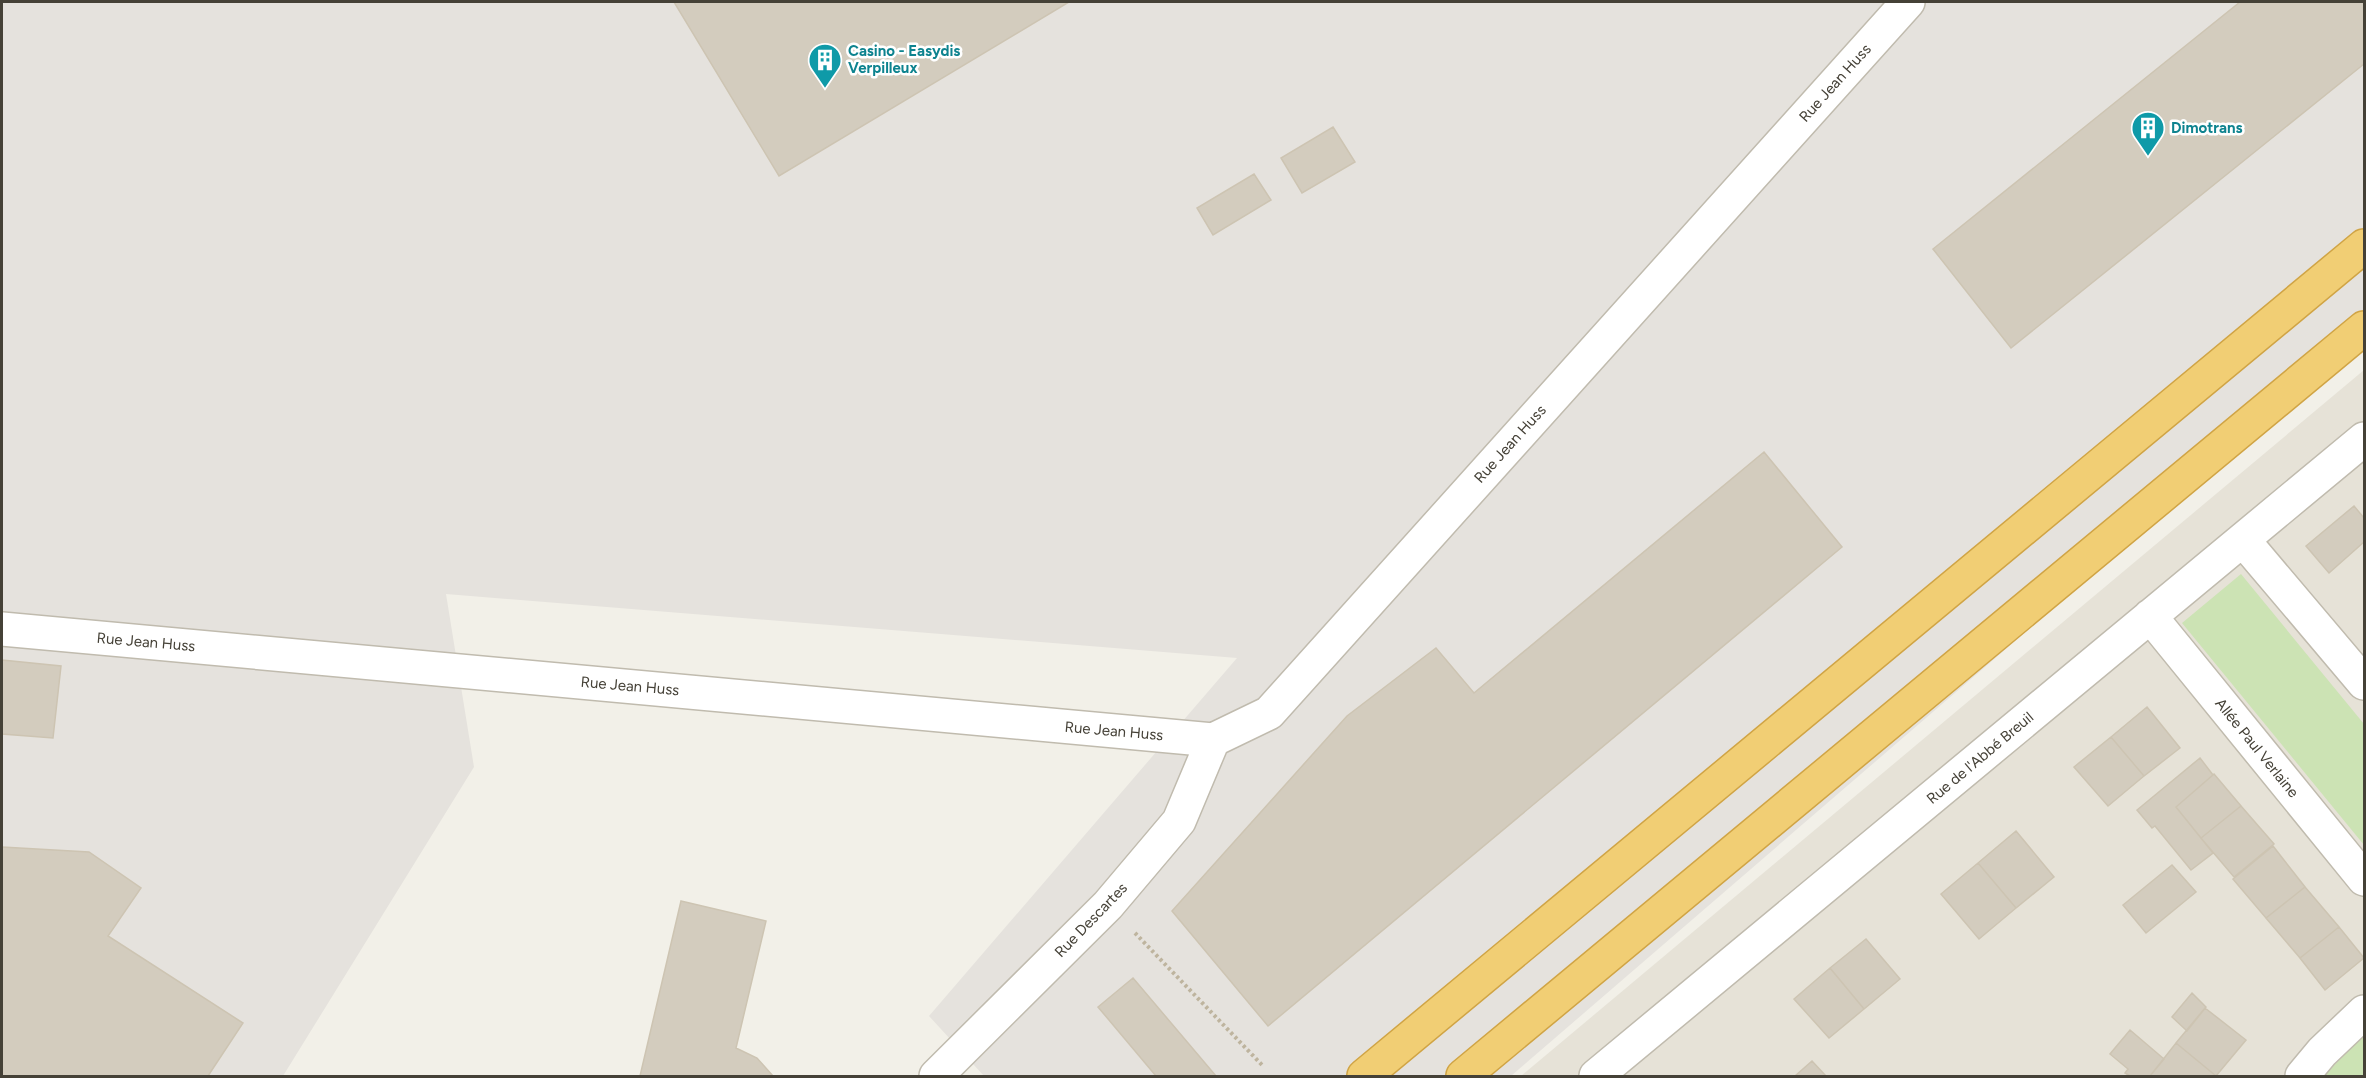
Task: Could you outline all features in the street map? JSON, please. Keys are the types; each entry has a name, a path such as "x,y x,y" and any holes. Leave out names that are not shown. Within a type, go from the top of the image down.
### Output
{"highway":[{"path":"1364,1077 2364,246"},
{"path":"1463,1077 2364,328"}],"street":[{"name":"Rue Jean Huss","path":"2,628 1213,740 1269,713 1908,2"},
{"name":"Rue de l'Abbé Breuil","path":"1596,1077 2364,439"},
{"path":"2243,540 2364,683"},
{"name":"Allée Paul Verlaine","path":"2151,616 2364,879"},
{"name":"Rue Descartes","path":"936,1077 1108,905 1179,821 1213,740"},
{"path":"2302,1077 2322,1052 2364,1012"}],"path":[{"path":"1108,905 1263,1066"}],"shaded area":[{"path":"2,2 2364,2 2364,340 1511,1076 984,1076 929,1016 1237,658 446,594 474,767 283,1076 2,1076"},
{"path":"2364,370 2364,1076 1521,1076"}],"green space":[{"path":"2241,574 2364,724 2364,845 2182,623"},
{"path":"2364,1034 2364,1076 2324,1076"}],"building":[{"name":"Casino - Easydis Verpilleux","path":"674,2 1069,2 779,176"},
{"name":"Dimotrans","path":"2240,2 2364,2 2364,64 2011,348 1933,249"},
{"path":"1333,127 1355,162 1302,193 1281,158"},
{"path":"1254,174 1271,200 1213,235 1197,208"},
{"path":"1764,452 1842,547 1268,1026 1172,911 1347,716 1436,648 1474,693"},
{"path":"2354,506 2364,518 2364,542 2329,573 2306,546"},
{"path":"2,660 61,666 53,738 2,734"},
{"path":"2147,707 2180,748 2144,776 2111,737"},
{"path":"2111,737 2144,776 2108,806 2074,767"},
{"path":"2200,758 2213,775 2176,807 2213,853 2191,870 2155,826 2152,828 2137,810"},
{"path":"2214,774 2241,806 2201,838 2176,807"},
{"path":"2241,806 2274,844 2234,877 2201,838"},
{"path":"2016,831 2054,877 2016,908 1978,863"},
{"path":"2273,846 2305,887 2266,918 2233,879"},
{"path":"2,847 89,852 141,888 108,936 243,1023 208,1076 2,1076"},
{"path":"1978,863 2016,908 1979,939 1941,894"},
{"path":"2172,865 2196,892 2146,933 2123,905"},
{"path":"2305,887 2339,927 2300,958 2266,918"},
{"path":"681,901 766,921 736,1048 757,1058 773,1076 640,1076"},
{"path":"2339,927 2364,958 2325,990 2300,958"},
{"path":"1866,939 1900,979 1864,1009 1830,968"},
{"path":"1830,968 1864,1009 1829,1038 1794,999"},
{"path":"1133,978 1216,1076 1156,1076 1098,1007"},
{"path":"2192,993 2206,1007 2187,1031 2172,1017"},
{"path":"2205,1008 2246,1040 2216,1076 2176,1043"},
{"path":"2130,1030 2164,1059 2150,1076 2130,1076 2125,1073 2128,1069 2110,1054"},
{"path":"2176,1043 2216,1076 2150,1076"},
{"path":"1812,1061 1826,1076 1795,1076"}],"place":[{"name":"Casino - Easydis Verpilleux","path":"825,89"},
{"name":"Dimotrans","path":"2148,157"}]}
